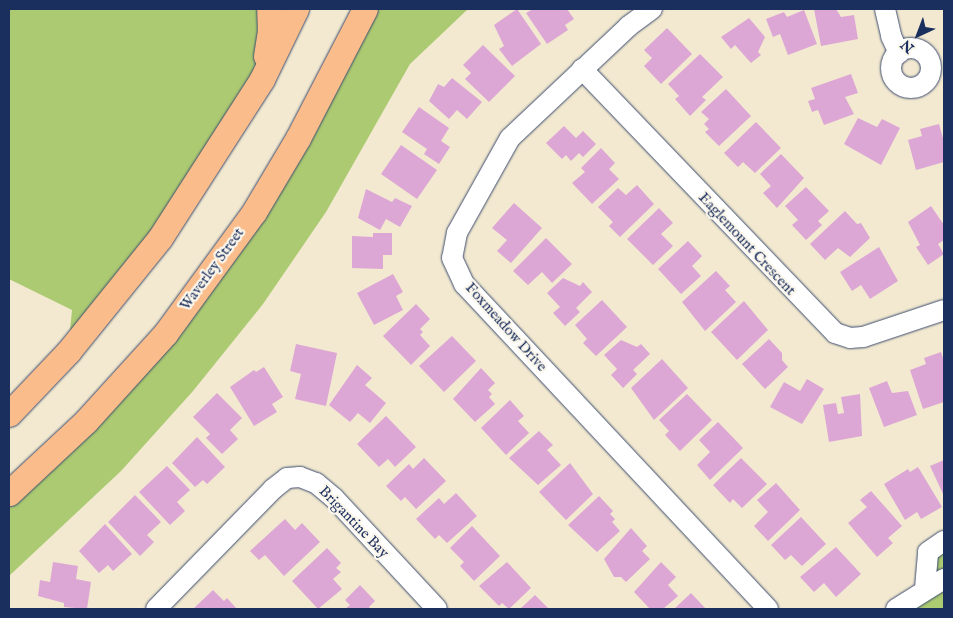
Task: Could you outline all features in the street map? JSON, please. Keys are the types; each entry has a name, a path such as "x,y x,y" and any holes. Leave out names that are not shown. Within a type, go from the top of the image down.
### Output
{"main road":[{"path":"262,79 270,32 269,9"},
{"path":"9,414 68,352 160,238 262,79 296,9"},
{"name":"Waverley Street","path":"9,493 86,421 165,334 254,212 298,138 365,13"}],"street":[{"name":"Foxmeadow Drive","path":"652,9 629,26 510,138 457,233 452,258 464,284 768,609"},
{"path":"886,9 891,36 899,53"},
{"name":"Eaglemount Crescent","path":"582,69 835,333 850,338 863,337 944,310"},
{"name":"Brigantine Bay","path":"156,609 273,489 288,478 300,477 316,483 334,498 437,609"},
{"path":"912,602 928,552 944,541"},
{"path":"912,602 944,579"}],"green space":[{"path":"9,9 269,9 262,79 68,352 72,310 9,279"},
{"path":"371,9 468,9 410,64 326,212 263,304 193,391 121,471 9,576 9,493 165,334"},
{"path":"944,550 944,609 918,609 910,600 925,565"}],"building":[{"path":"517,9 541,44 512,66 499,49 504,46 494,25"},
{"path":"533,9 567,9 574,19 565,25 568,30 547,44 526,13"},
{"path":"814,9 836,9 841,17 854,15 858,39 821,46"},
{"path":"804,10 817,44 788,55 780,34 773,37 766,19 784,12 787,17"},
{"path":"749,18 765,37 758,52 761,55 751,63 735,45 731,49 721,37"},
{"path":"667,28 692,54 661,84 644,66 652,58 644,50"},
{"path":"483,45 515,76 489,102 465,79 471,73 463,65"},
{"path":"700,54 723,77 702,97 706,100 690,116 675,99 679,96 668,84"},
{"path":"851,74 858,93 845,97 854,114 824,125 818,110 812,112 808,101 815,99 811,88"},
{"path":"452,78 482,102 467,119 457,110 449,119 429,101 438,84 444,87"},
{"path":"726,89 751,116 719,146 705,132 709,129 704,124 709,119 701,112"},
{"path":"419,107 449,128 441,141 450,147 439,164 424,154 427,149 402,132"},
{"path":"858,118 877,127 882,119 900,128 881,165 844,144"},
{"path":"756,122 781,148 755,173 743,162 738,167 724,153"},
{"path":"939,124 944,142 944,162 916,170 908,140 922,136 920,129"},
{"path":"564,126 576,138 583,131 596,144 583,157 579,153 571,161 566,155 562,159 546,143"},
{"path":"401,145 437,170 417,199 381,174"},
{"path":"601,148 615,163 609,169 619,179 592,204 572,183 585,172 581,168"},
{"path":"781,154 804,178 777,208 763,193 771,186 760,174"},
{"path":"637,185 654,204 620,237 609,226 613,222 598,207 618,188 626,195"},
{"path":"806,187 829,211 818,221 822,225 806,240 792,225 798,220 785,206"},
{"path":"366,189 392,202 395,198 412,206 400,227 386,219 380,230 358,218"},
{"path":"514,203 542,228 511,263 497,251 507,240 492,228"},
{"path":"931,206 944,225 944,240 938,244 944,254 928,265 916,247 920,245 908,222"},
{"path":"659,208 673,223 661,234 673,246 653,265 627,239"},
{"path":"845,211 857,224 861,223 870,238 850,257 838,248 825,260 810,244"},
{"path":"373,233 392,233 392,255 383,255 383,269 352,268 352,236 373,237"},
{"path":"546,238 572,264 552,283 542,272 528,285 513,271"},
{"path":"688,241 702,256 692,266 701,276 681,294 658,269"},
{"path":"879,247 898,281 870,299 861,285 852,291 840,272"},
{"path":"716,271 730,286 725,290 736,302 705,331 682,302"},
{"path":"393,274 403,292 396,296 403,310 374,325 357,293"},
{"path":"563,278 580,286 583,282 592,292 576,308 580,312 565,326 553,313 560,307 547,293"},
{"path":"602,300 627,327 596,356 583,343 587,339 575,325"},
{"path":"744,301 768,330 737,360 711,332"},
{"path":"416,304 430,319 420,329 423,332 420,335 430,346 411,365 383,336"},
{"path":"452,336 476,361 444,392 419,366"},
{"path":"769,339 782,353 782,360 788,367 765,389 742,364"},
{"path":"621,340 637,347 641,344 650,354 633,370 637,374 623,388 611,375 617,369 604,355"},
{"path":"296,344 337,353 326,406 295,399 301,374 290,371"},
{"path":"941,352 944,361 944,402 923,409 910,370 926,364 924,358"},
{"path":"662,359 688,388 654,420 631,388"},
{"path":"357,365 372,378 365,385 386,403 370,423 358,413 350,422 329,405"},
{"path":"264,367 283,397 272,404 277,412 254,426 230,387 254,370 256,372"},
{"path":"481,368 495,383 488,390 492,394 489,397 495,404 475,422 453,399"},
{"path":"807,379 824,389 802,424 770,407 784,382 800,391"},
{"path":"887,381 892,393 908,391 917,415 884,427 869,388"},
{"path":"217,393 242,418 230,430 238,439 222,454 206,438 210,434 193,417"},
{"path":"687,394 712,420 680,451 665,435 669,431 659,420"},
{"path":"860,394 862,436 829,442 823,405 836,403 838,414 844,413 841,397"},
{"path":"510,400 524,416 518,421 529,433 506,455 481,428"},
{"path":"386,416 416,447 395,467 388,459 379,467 357,444"},
{"path":"718,422 743,448 710,480 697,465 710,452 699,440"},
{"path":"539,431 553,445 547,450 561,465 538,485 509,458"},
{"path":"197,437 225,467 207,484 203,480 195,487 172,463"},
{"path":"424,458 446,481 416,509 405,497 401,501 386,486 409,464 413,469"},
{"path":"741,458 767,484 742,508 733,499 730,503 713,485"},
{"path":"944,460 944,496 930,466"},
{"path":"570,463 593,494 566,520 539,492"},
{"path":"167,466 190,490 177,502 185,511 170,525 139,492"},
{"path":"918,467 942,507 921,519 917,512 905,520 884,484 908,469 910,472"},
{"path":"776,483 800,510 768,541 754,526 768,512 757,500"},
{"path":"871,491 902,526 888,538 893,543 877,557 848,523 867,507 860,500"},
{"path":"456,493 477,516 447,543 439,535 435,539 416,519 439,498 444,504"},
{"path":"135,495 161,522 147,535 154,542 140,556 108,522"},
{"path":"599,496 613,511 610,514 615,519 612,522 620,531 597,552 568,525"},
{"path":"801,517 826,544 802,566 791,555 785,560 771,545"},
{"path":"285,519 295,530 302,523 320,542 284,576 265,555 259,560 250,551"},
{"path":"105,524 132,554 113,571 108,565 99,573 79,551"},
{"path":"472,526 500,556 474,581 460,566 464,562 450,548"},
{"path":"631,528 647,546 642,551 650,559 626,582 621,577 614,577 604,559"},
{"path":"836,547 861,574 836,597 824,583 814,592 800,577"},
{"path":"327,548 341,563 336,568 341,572 333,579 342,589 318,609 292,581"},
{"path":"53,562 78,566 76,579 91,582 87,609 64,607 64,603 38,596 40,580 50,582"},
{"path":"507,562 531,588 509,609 502,603 499,606 479,586"},
{"path":"661,562 676,577 668,585 678,596 663,609 650,609 634,592"},
{"path":"360,585 375,601 369,607 371,609 345,609 350,605 345,600"},
{"path":"213,590 224,601 227,598 237,609 193,609"},
{"path":"691,593 706,609 674,609"},
{"path":"535,595 549,609 520,609"}]}
